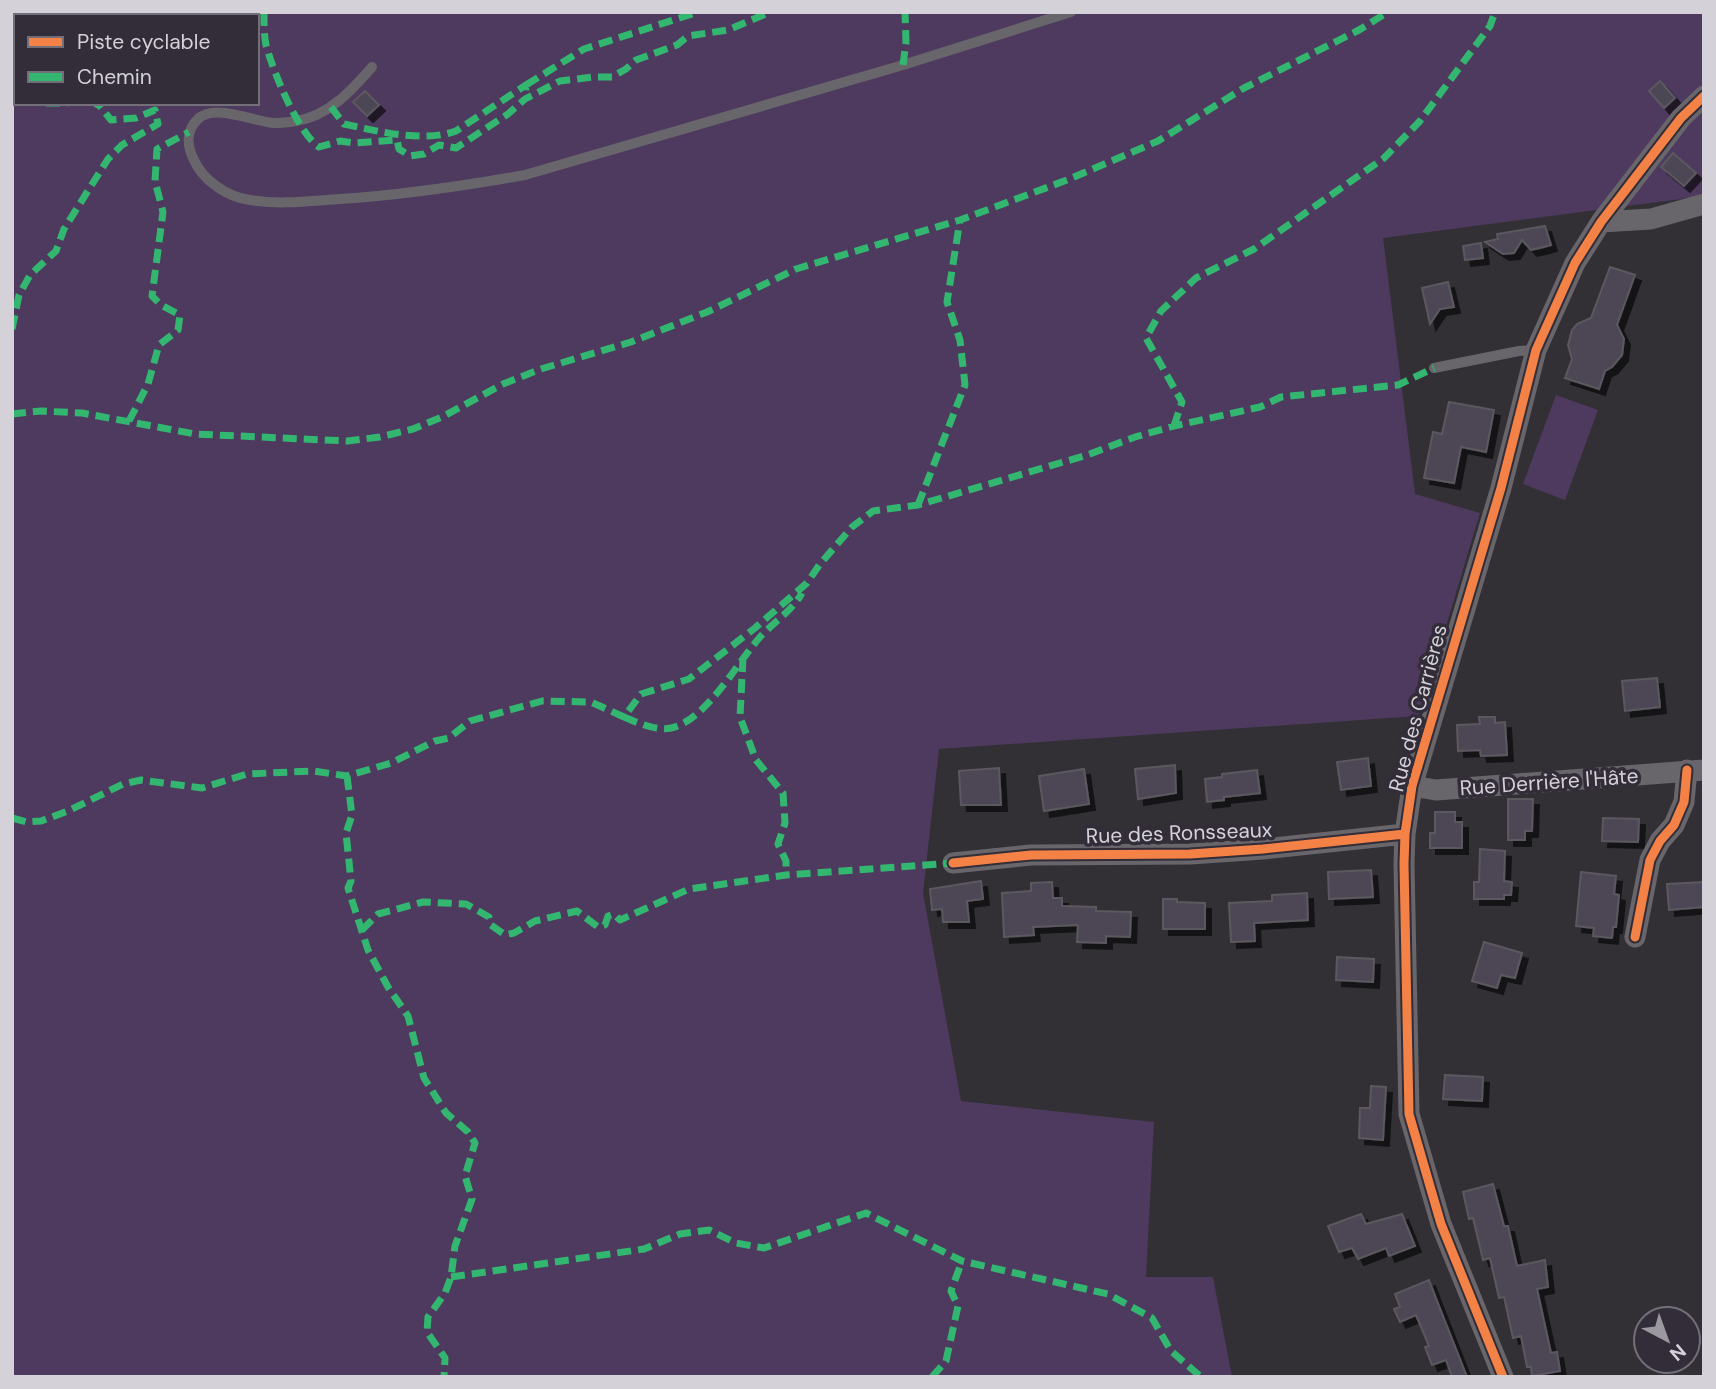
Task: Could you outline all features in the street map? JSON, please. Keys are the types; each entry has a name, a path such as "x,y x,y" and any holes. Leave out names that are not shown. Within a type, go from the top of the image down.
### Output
{"street":[{"name":"Rue des Carrières","path":"1503,1377 1441,1224 1409,1114 1405,834 1412,786 1501,488 1536,350 1575,263 1601,222 1681,118 1704,96"},
{"path":"1601,222 1651,219 1704,204"},
{"name":"Rue Derrière l'Hâte","path":"1412,786 1436,790 1697,766 1674,825 1660,841 1650,860 1635,937"},
{"name":"Rue des Ronsseaux","path":"953,863 1031,855 1190,854 1405,834"}],"lane":[{"path":"372,66 331,107 298,121 274,123 209,113 198,119 189,132 188,147 195,162 207,179 223,191 248,200 285,203 393,195 474,184 525,175 903,65 1071,12"},
{"path":"1434,368 1518,351 1536,350"}],"shaded area":[{"path":"12,12 1704,12 1704,196 1383,238 1415,494 1480,513 1419,716 939,749 923,893 961,1101 1154,1122 1146,1277 1213,1277 1232,1377 12,1377"},
{"path":"1556,395 1598,410 1565,500 1523,484"}],"building":[{"path":"1660,81 1675,98 1664,108 1649,91"},
{"path":"365,91 379,105 367,116 353,102"},
{"path":"1673,153 1696,173 1684,186 1661,167"},
{"path":"1545,226 1551,245 1540,248 1531,250 1522,240 1514,253 1503,254 1485,242 1498,239 1497,234"},
{"path":"1481,243 1483,258 1465,260 1463,246"},
{"path":"1610,267 1635,275 1617,325 1624,339 1622,355 1605,371 1599,389 1565,378 1572,359 1568,345 1572,330 1577,324 1591,318"},
{"path":"1448,282 1454,307 1440,309 1430,324 1422,288"},
{"path":"1449,402 1494,410 1486,452 1461,447 1454,483 1424,478 1433,432 1442,434"},
{"path":"1657,678 1660,707 1625,711 1622,681"},
{"path":"1479,717 1495,717 1495,723 1505,722 1507,755 1481,756 1480,750 1458,751 1457,725 1480,724"},
{"path":"1368,758 1371,786 1341,790 1337,762"},
{"path":"1175,765 1176,793 1138,799 1135,769"},
{"path":"999,768 1001,805 961,805 959,771"},
{"path":"1084,769 1089,804 1044,811 1039,776"},
{"path":"1257,770 1260,793 1207,802 1205,779"},
{"path":"1508,799 1533,799 1532,831 1525,831 1525,840 1508,840"},
{"path":"1435,812 1455,812 1455,822 1462,822 1462,848 1430,848 1430,833 1435,833"},
{"path":"1603,818 1639,819 1638,842 1602,841"},
{"path":"1480,849 1505,851 1504,881 1512,882 1511,895 1504,895 1504,899 1474,899 1474,882 1479,882"},
{"path":"1371,870 1373,897 1329,899 1328,872"},
{"path":"1581,872 1616,876 1614,894 1619,895 1616,927 1613,927 1612,938 1593,936 1594,928 1576,926"},
{"path":"981,881 983,899 967,901 969,922 943,922 942,909 932,910 930,889"},
{"path":"1052,882 1053,898 1062,898 1062,906 1131,912 1130,937 1106,936 1106,943 1077,942 1078,925 1033,927 1034,935 1004,937 1002,893 1031,891 1031,883"},
{"path":"1704,882 1704,907 1669,910 1667,884"},
{"path":"1307,893 1308,920 1254,923 1255,941 1231,942 1229,903 1272,901 1272,895"},
{"path":"1163,899 1205,903 1205,929 1163,929"},
{"path":"1484,942 1522,953 1515,978 1501,975 1497,988 1472,981"},
{"path":"1337,957 1374,959 1373,982 1336,980"},
{"path":"1445,1075 1483,1077 1482,1101 1443,1099"},
{"path":"1371,1086 1386,1087 1383,1140 1359,1138 1360,1108 1370,1108"},
{"path":"1493,1184 1504,1226 1508,1226 1517,1266 1545,1260 1548,1287 1537,1289 1551,1353 1557,1352 1560,1371 1532,1376 1531,1367 1527,1367 1521,1336 1513,1338 1504,1297 1499,1298 1490,1258 1483,1260 1473,1218 1469,1219 1463,1192"},
{"path":"1361,1214 1366,1224 1402,1214 1415,1246 1389,1256 1386,1248 1358,1259 1352,1248 1339,1252 1328,1226"},
{"path":"1429,1280 1467,1377 1452,1377 1446,1360 1432,1365 1425,1347 1429,1346 1416,1315 1400,1322 1394,1309 1400,1307 1395,1294"}],"marked path":[{"path":"264,12 266,45 274,70 287,100 311,140 319,147 340,141 354,143 397,140 399,149 410,156 424,154 439,145 456,148 508,114 525,99 560,81 612,77 636,60 677,45 688,36 728,30 770,12"},
{"path":"526,85 584,49 698,12"},
{"path":"903,65 906,42 905,12"},
{"path":"12,414 41,411 82,413 195,434 347,441 413,429 442,417 503,384 541,369 631,342 707,312 796,269 960,220 1067,180 1158,141 1244,88 1359,30 1388,12"},
{"path":"1174,426 1182,402 1146,338 1161,311 1196,278 1254,249 1384,158 1420,121 1490,26 1495,12"},
{"path":"331,107 344,124 400,135 429,136 456,131 526,85 525,99"},
{"path":"12,329 19,295 30,275 56,251 64,229 108,159 122,145 158,124 155,110 136,118 111,120 98,105"},
{"path":"129,421 148,384 159,345 178,330 180,315 161,305 152,296 163,212 155,181 157,149 189,132"},
{"path":"918,505 965,385 960,340 947,302 960,220"},
{"path":"12,818 27,822 41,821 123,784 141,780 202,788 247,774 313,771 347,776 391,763 435,741 449,738 470,721 542,701 591,702 624,717 641,694 689,679 755,628 807,583 852,527 873,511 918,505 1087,455 1135,437 1260,407 1281,397 1398,385 1434,368"},
{"path":"624,717 647,726 671,728 697,714 761,636 789,610 802,593"},
{"path":"743,658 740,717 756,760 783,793 785,823 778,844 786,861 786,875"},
{"path":"347,776 352,815 346,833 351,881 348,888 368,950 408,1016 424,1078 446,1113 468,1132 475,1143 465,1176 472,1199 455,1246 451,1277 445,1293 428,1317 427,1332 445,1358 444,1377"},
{"path":"362,930 378,914 423,902 466,904 489,917 491,925 505,935 535,921 577,911 598,927 605,925 608,916 614,914 620,920 689,889 786,875 953,863"},
{"path":"451,1277 644,1249 680,1234 709,1230 736,1243 764,1248 866,1213 962,1261 1108,1294 1152,1318 1171,1351 1201,1377"},
{"path":"932,1377 946,1361 958,1306 951,1291 962,1261"}],"cycle path":[{"path":"1503,1377 1441,1224 1409,1114 1404,864 1412,786 1501,488 1536,350 1575,263 1601,222 1681,118 1704,96"},
{"path":"1635,937 1650,860 1660,841 1674,825 1684,802 1687,770"},
{"path":"953,863 1031,855 1190,854 1405,834"}]}
